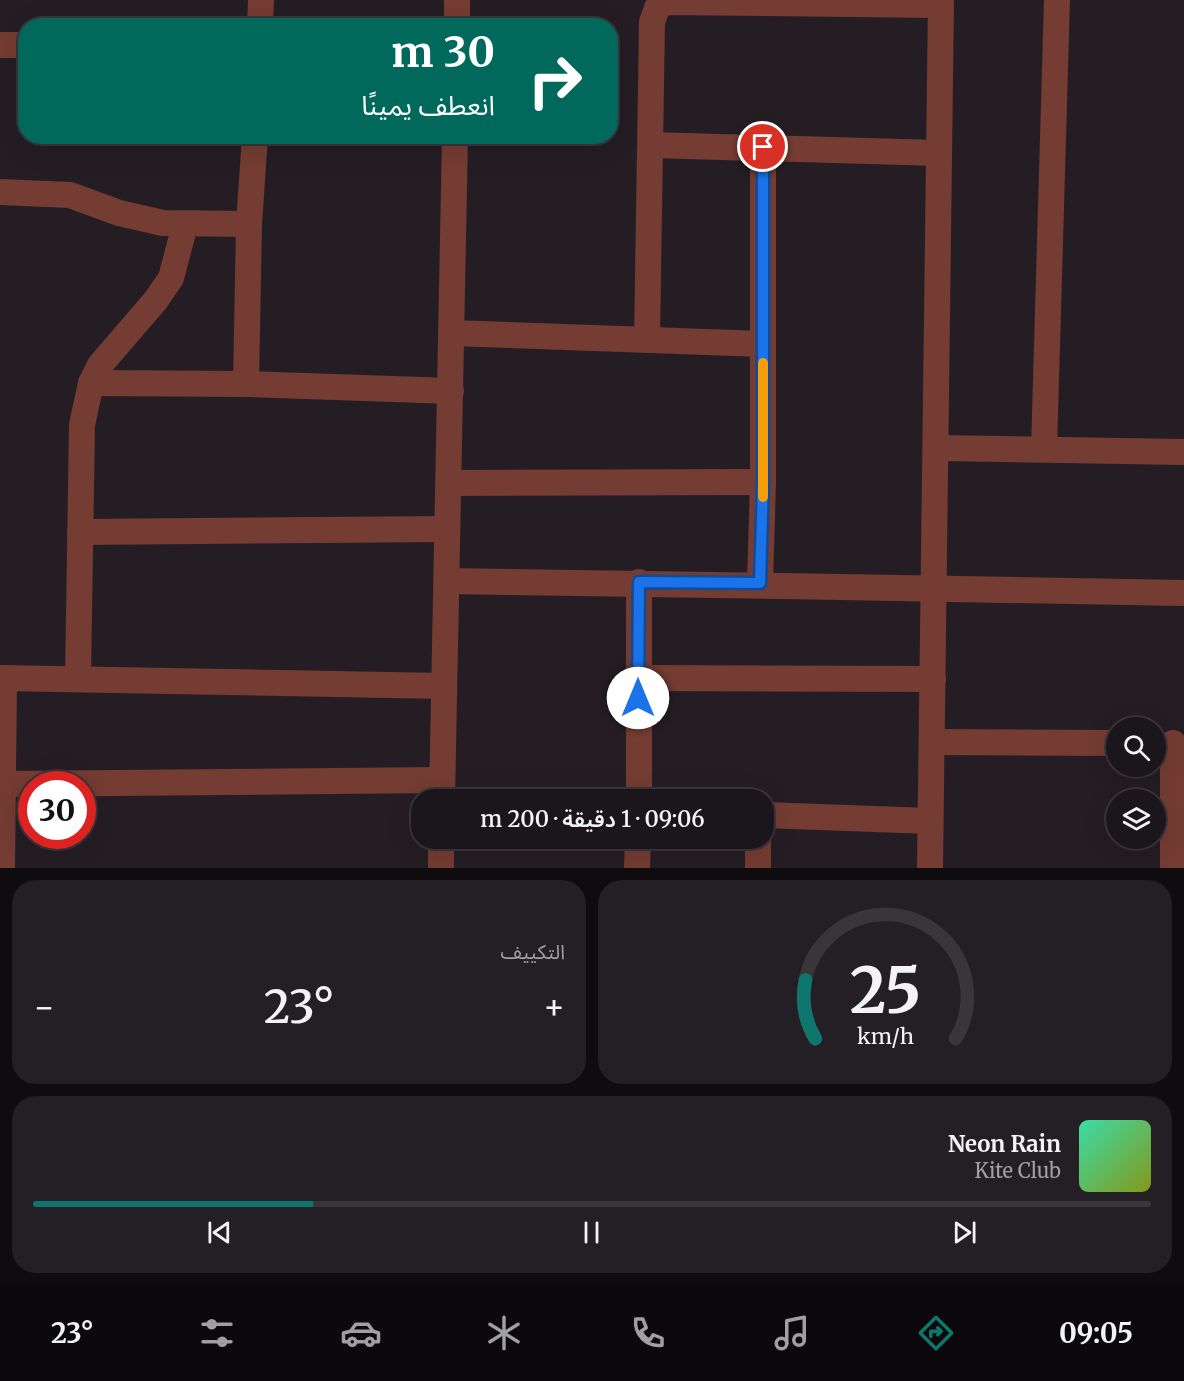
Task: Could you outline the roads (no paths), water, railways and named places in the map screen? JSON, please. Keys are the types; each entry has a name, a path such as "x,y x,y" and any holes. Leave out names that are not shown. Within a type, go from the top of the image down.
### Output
{"street":[{"path":"260,18 261,0"},
{"path":"457,0 457,18"},
{"path":"1044,449 1057,0"},
{"path":"647,340 652,22 657,8 666,2 941,3 930,868"},
{"path":"0,45 18,45"},
{"path":"246,384 249,224 254,144"},
{"path":"442,789 455,144"},
{"path":"651,145 939,153"},
{"path":"760,583 763,482 763,147"},
{"path":"0,192 70,195 143,220 185,225 249,224"},
{"path":"78,678 82,424 91,383 100,365 165,288 175,268 185,225"},
{"path":"452,333 763,344"},
{"path":"91,383 246,384 451,391"},
{"path":"937,448 1184,452"},
{"path":"449,483 763,482"},
{"path":"80,532 446,529"},
{"path":"447,580 760,583 935,590 1184,593"},
{"path":"639,582 639,789"},
{"path":"2,868 2,678 444,686"},
{"path":"639,678 933,679"},
{"path":"932,742 1106,743"},
{"path":"1171,743 1173,868"},
{"path":"3,784 411,790"},
{"path":"774,815 930,821"},
{"path":"441,849 441,868"},
{"path":"638,849 638,868"},
{"path":"758,849 758,868"}]}
